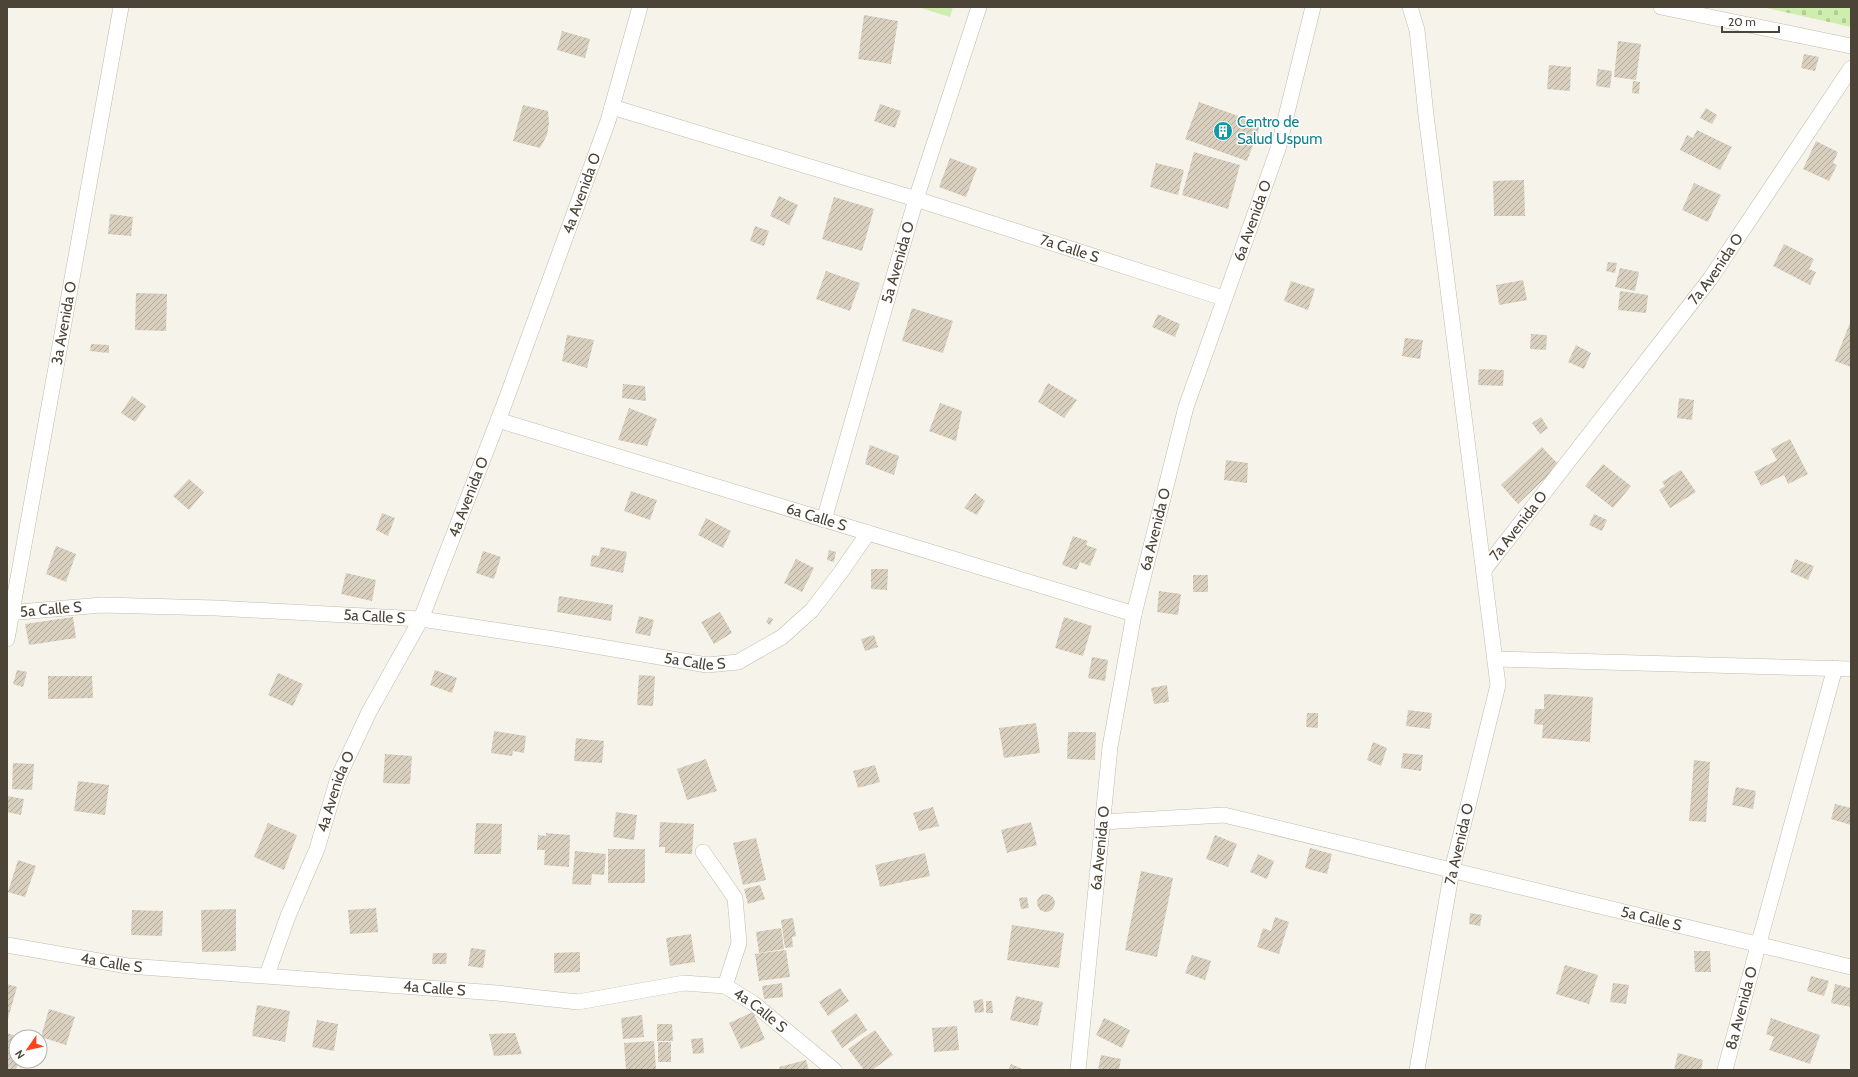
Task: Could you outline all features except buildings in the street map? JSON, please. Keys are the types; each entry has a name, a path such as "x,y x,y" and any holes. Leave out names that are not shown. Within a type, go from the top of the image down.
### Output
{"street":[{"name":"3a Avenida O","path":"7,639 9,613 121,7"},
{"name":"4a Avenida O","path":"267,975 288,916 317,850 338,778 369,712 421,619 498,420 612,107 640,7"},
{"name":"5a Avenida O","path":"824,520 916,199 979,7"},
{"name":"6a Avenida O","path":"1078,1070 1110,747 1134,614 1186,407 1223,298 1278,149 1313,7"},
{"path":"1410,7 1417,30 1426,115 1484,570"},
{"path":"1661,7 1851,46"},
{"name":"7a Avenida O","path":"1417,1070 1452,870 1498,685 1484,570 1710,279 1851,68"},
{"name":"7a Calle S","path":"612,107 916,199 1223,298"},
{"name":"6a Calle S","path":"498,420 1134,614"},
{"name":"5a Calle S","path":"9,613 102,605 216,608 421,619 554,639 707,665 738,662 782,637 812,610 868,533"},
{"path":"1495,659 1851,669"},
{"name":"8a Avenida O","path":"1726,1070 1758,946 1835,668"},
{"name":"5a Calle S","path":"1102,822 1224,815 1851,968"},
{"path":"703,852 735,898 739,943 725,986"},
{"name":"4a Calle S","path":"7,945 128,966 497,993 578,1002 684,983 725,986 754,1003 834,1070"}],"green space":[{"path":"918,7 953,7 950,17"},
{"path":"1762,7 1851,7 1851,27"}],"place":[{"name":"Centro de Salud Uspum","path":"1223,131"}]}
